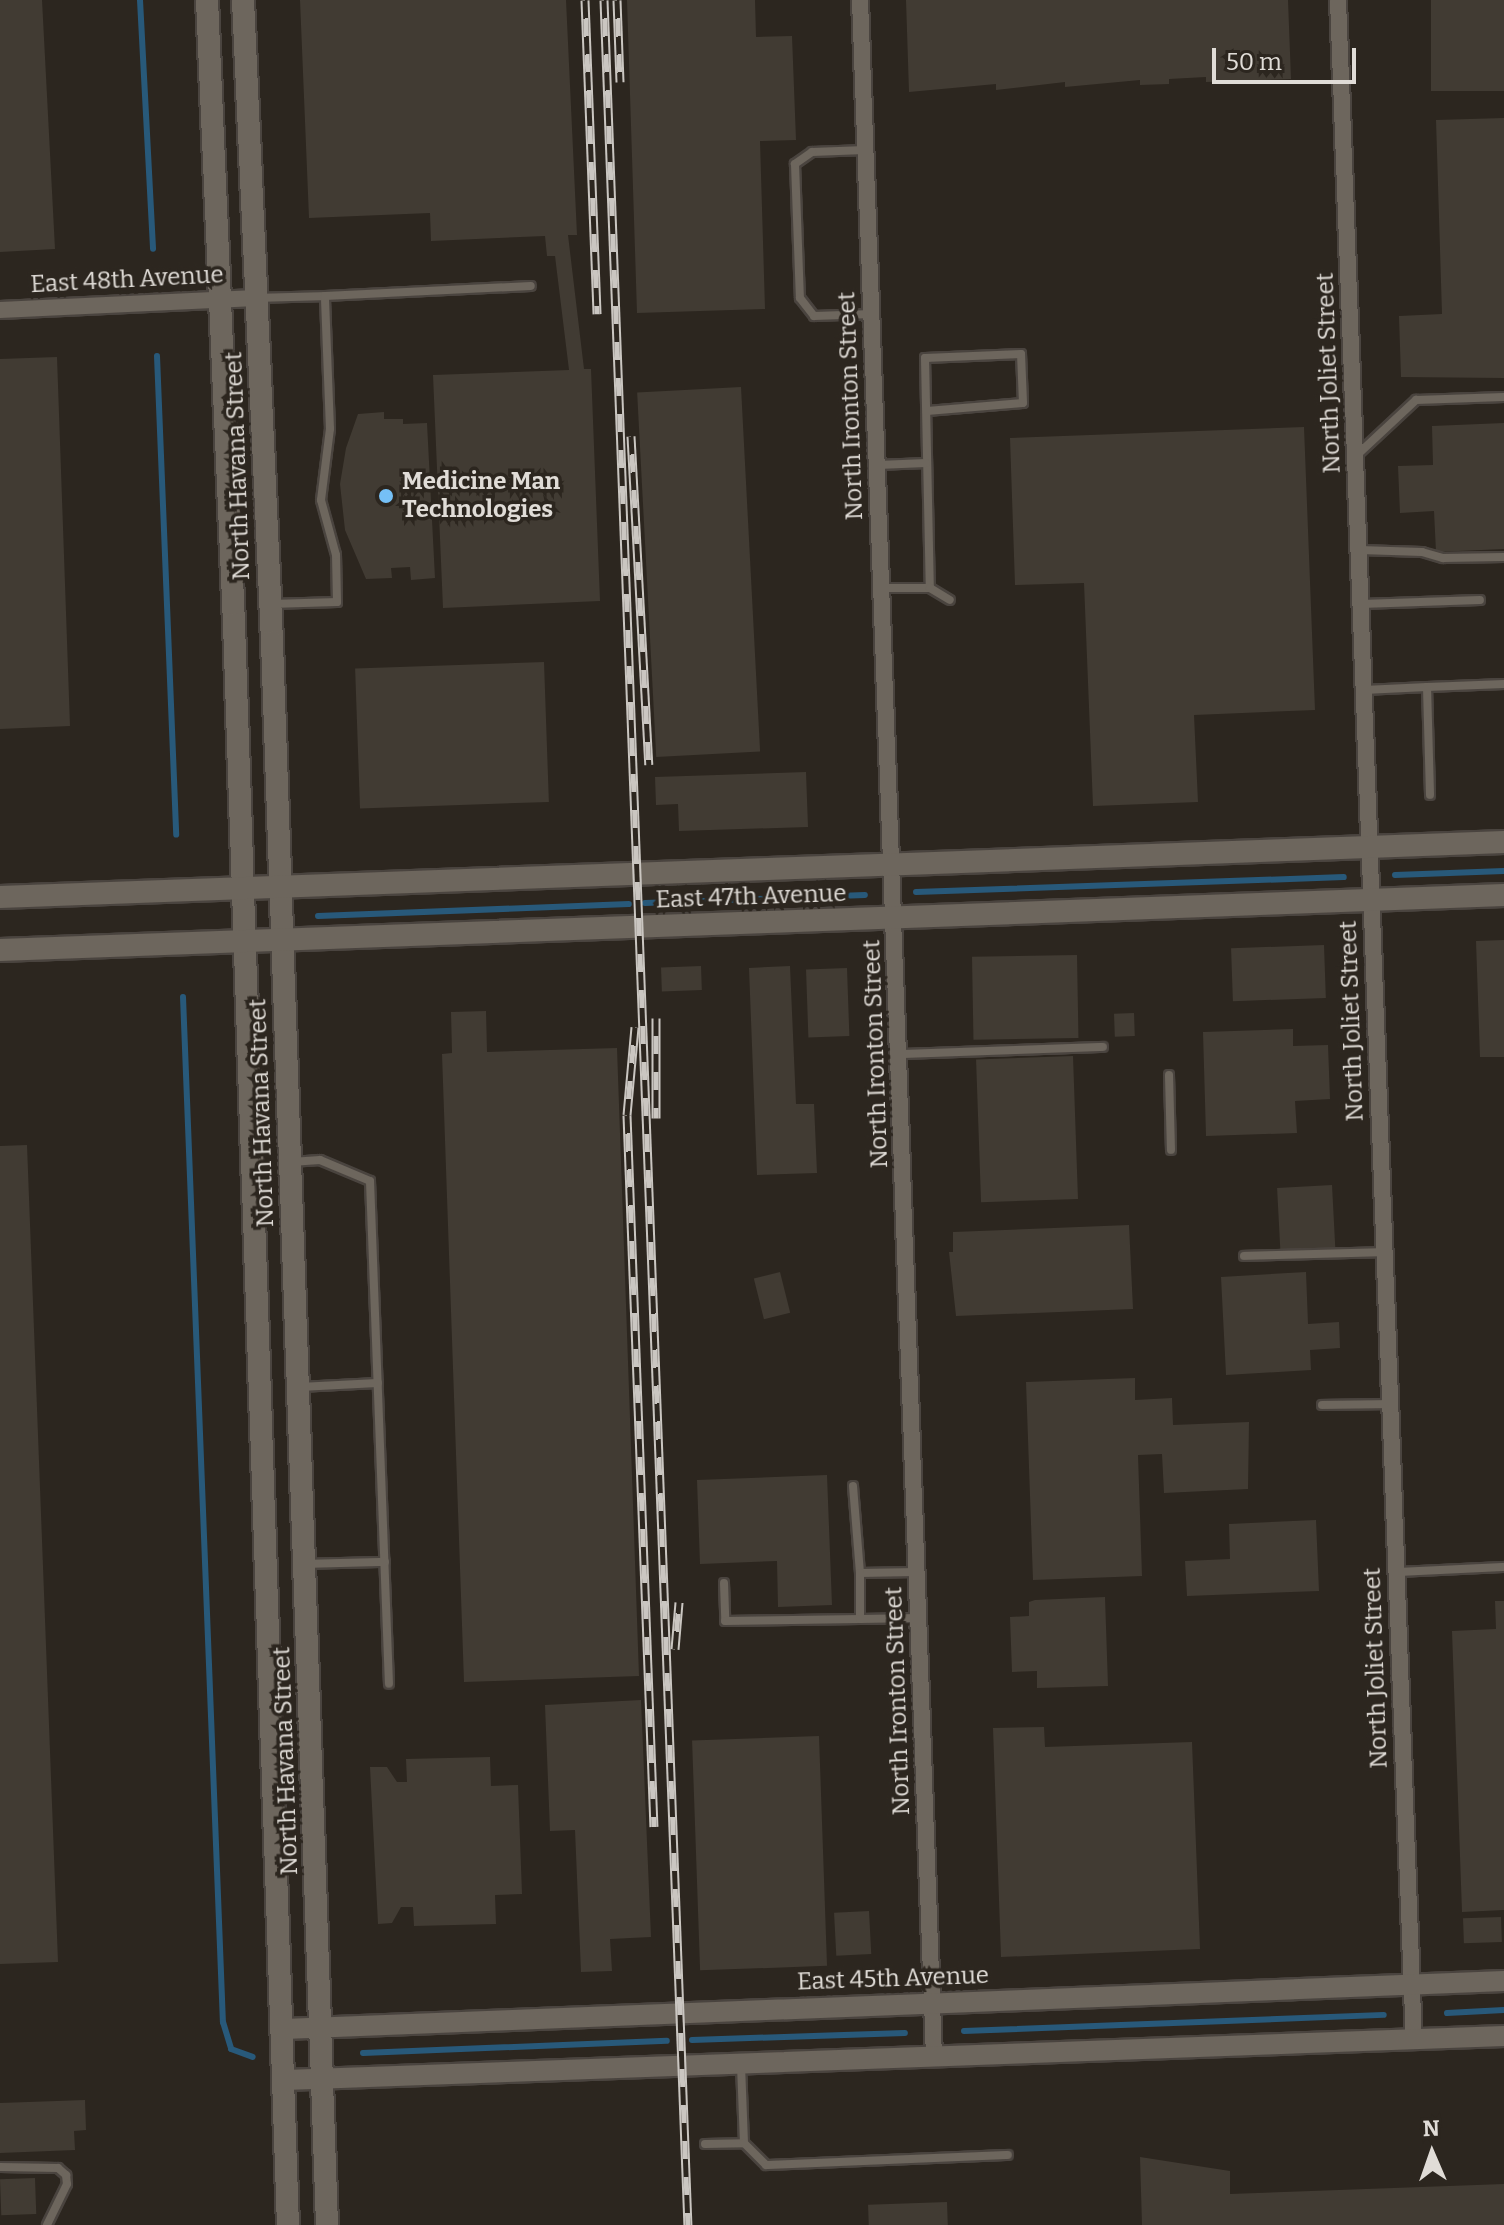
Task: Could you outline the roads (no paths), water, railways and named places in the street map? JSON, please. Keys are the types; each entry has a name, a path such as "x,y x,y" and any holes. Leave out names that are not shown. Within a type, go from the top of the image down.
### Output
{"main road":[{"name":"North Havana Street","path":"207,0 245,939 284,2029 288,2225"},
{"name":"North Havana Street","path":"243,0 270,604 325,2078 327,2225"},
{"name":"East 47th Avenue","path":"0,897 1504,842"},
{"name":"East 47th Avenue","path":"0,950 1504,895"}],"street":[{"name":"North Ironton Street","path":"860,0 934,2058"},
{"name":"North Joliet Street","path":"1338,0 1414,2040"},
{"name":"East 48th Avenue","path":"0,310 256,298"},
{"name":"East 45th Avenue","path":"284,2029 1504,1981"},
{"path":"285,2080 1504,2036"}],"lane":[{"path":"866,150 812,152 795,164 799,283 800,298 814,316 872,314"},
{"path":"256,298 531,286"},
{"path":"270,604 337,602 336,555 321,500 330,429 325,296"},
{"path":"927,411 1023,403 1021,354 925,358 930,588"},
{"path":"1357,455 1416,400 1504,397"},
{"path":"878,465 926,463"},
{"path":"1360,550 1422,552 1443,558 1504,557"},
{"path":"883,588 930,588 950,600"},
{"path":"1361,604 1480,600"},
{"path":"1364,690 1504,684"},
{"path":"1427,687 1430,795"},
{"path":"900,1054 1103,1047"},
{"path":"1169,1075 1171,1150"},
{"path":"290,1162 320,1160 370,1181 389,1684"},
{"path":"1244,1256 1385,1252"},
{"path":"298,1387 378,1383"},
{"path":"1322,1405 1390,1404"},
{"path":"853,1486 860,1573 860,1619"},
{"path":"305,1564 385,1562"},
{"path":"1397,1572 1504,1567"},
{"path":"860,1573 917,1572"},
{"path":"724,1583 725,1621 919,1618"},
{"path":"741,2065 744,2143 766,2165 1008,2155"},
{"path":"705,2144 744,2143"},
{"path":"0,2167 58,2168 66,2175 67,2184 47,2225"}],"waterway":[{"path":"140,0 153,249"},
{"path":"157,356 176,835"},
{"path":"1395,875 1504,871"},
{"path":"916,892 1344,877"},
{"path":"645,903 865,895"},
{"path":"318,916 629,904"},
{"path":"183,997 223,2022 231,2049 253,2057"},
{"path":"1447,2013 1504,2010"},
{"path":"964,2031 1384,2015"},
{"path":"692,2040 905,2033"},
{"path":"363,2053 667,2041"}],"railway":[{"path":"585,0 597,314"},
{"path":"604,0 688,2225"},
{"path":"617,0 620,82"},
{"path":"631,436 649,765"},
{"path":"656,1018 656,1118"},
{"path":"635,1027 627,1115 654,1826"},
{"path":"675,1649 679,1602"}],"place":[{"name":"Medicine Man Technologies","path":"386,496"}]}
